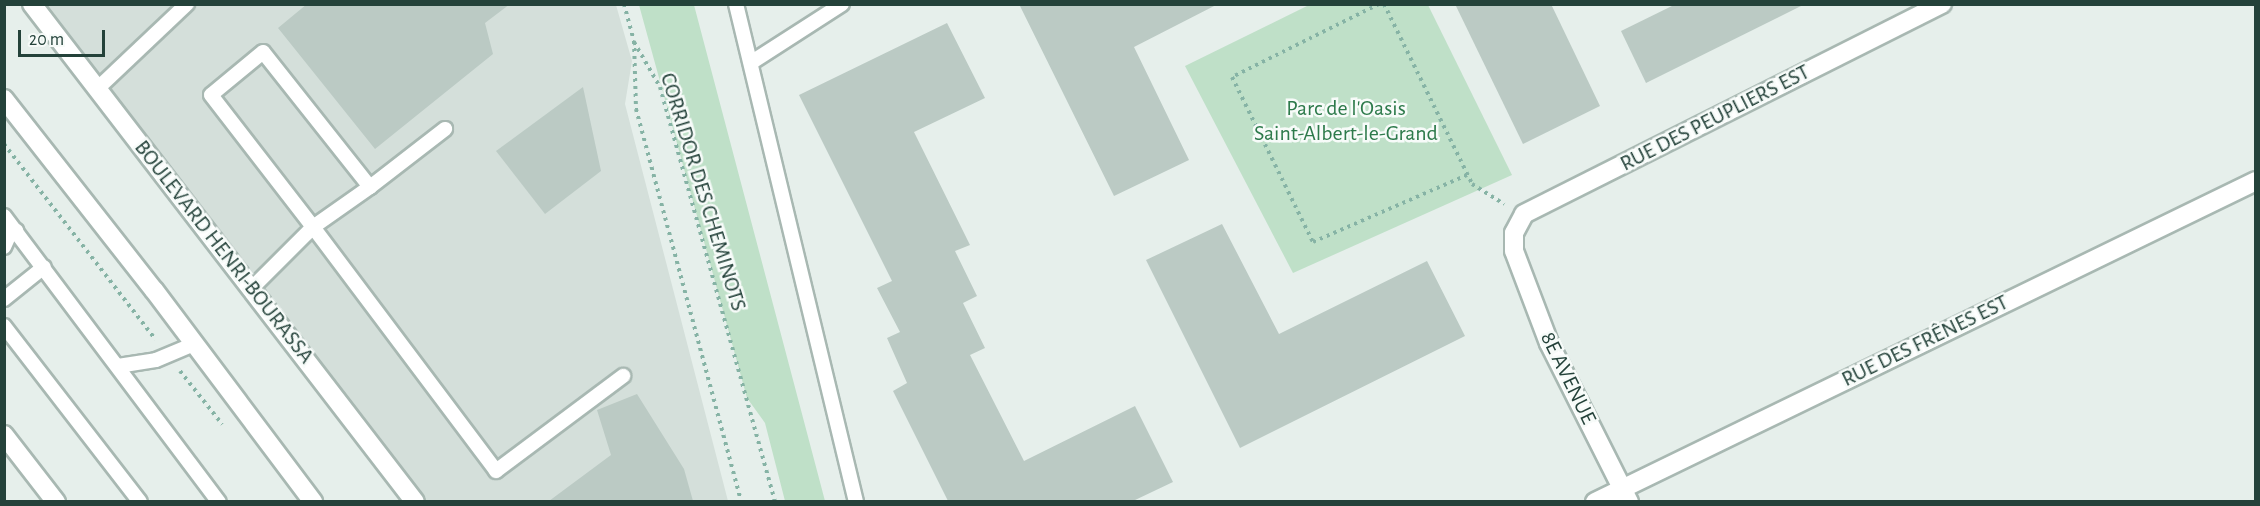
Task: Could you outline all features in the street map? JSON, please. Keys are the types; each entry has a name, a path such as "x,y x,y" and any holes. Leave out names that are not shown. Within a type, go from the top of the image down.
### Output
{"street":[{"name":"BOULEVARD HENRI-BOURASSA","path":"32,4 416,501"},
{"name":"RUE DES PEUPLIERS EST","path":"1524,214 1942,4"},
{"path":"4,99 313,501"},
{"name":"RUE DES FRÊNES EST","path":"1595,501 1626,495 2256,181"},
{"name":"8E AVENUE","path":"1524,214 1514,233 1515,251 1549,343 1626,495"},
{"path":"4,435 56,501"}],"lane":[{"path":"97,89 187,4"},
{"path":"736,4 752,62 856,501"},
{"path":"752,62 842,4"},
{"path":"370,187 263,51 211,95 313,226 496,471 623,376"},
{"path":"252,288 313,226 370,187 445,129"},
{"path":"4,216 9,237 44,267 219,501"},
{"path":"4,299 44,267"},
{"path":"4,326 140,501"},
{"path":"118,366 130,366 168,356 194,344"}],"path":[{"path":"624,4 634,41"},
{"path":"1467,175 1313,242 1232,76 1382,4 1472,184 1491,198 1524,214"},
{"name":"CORRIDOR DES CHEMINOTS","path":"634,41 636,109 741,501"},
{"name":"CORRIDOR DES CHEMINOTS","path":"634,41 660,87 775,501"},
{"path":"4,144 227,431"}],"shaded area":[{"path":"32,5 616,5 632,61 625,104 728,501 415,501"}],"green space":[{"path":"639,5 694,5 825,501 785,501 765,423 747,398"},
{"name":"Parc de l'Oasis Saint-Albert-le-Grand","path":"1309,5 1428,5 1512,175 1293,273 1185,66"}],"building":[{"path":"307,4 510,4 485,23 493,54 375,149 278,28"},
{"path":"1019,4 1218,4 1134,47 1189,160 1114,196"},
{"path":"1455,4 1551,4 1600,106 1523,144"},
{"path":"1676,4 1805,4 1646,83 1621,31"},
{"path":"947,23 985,98 914,132 970,245 955,251 977,296 963,303 985,348 970,355 1024,461 1135,406 1173,482 1133,501 948,501 893,391 907,383 887,338 900,332 877,288 892,281 799,95"},
{"path":"583,87 601,171 545,214 496,151"},
{"path":"1222,224 1279,334 1427,261 1465,336 1240,448 1146,260"},
{"path":"637,394 684,469 693,501 549,501 611,455 597,410"}]}
